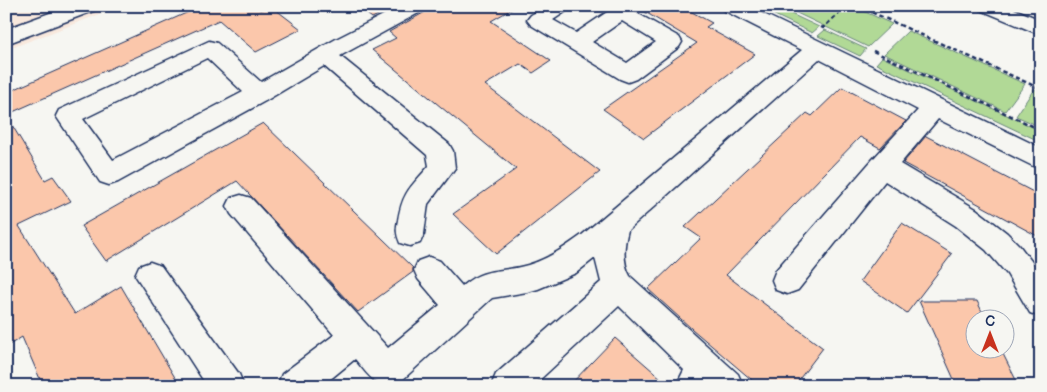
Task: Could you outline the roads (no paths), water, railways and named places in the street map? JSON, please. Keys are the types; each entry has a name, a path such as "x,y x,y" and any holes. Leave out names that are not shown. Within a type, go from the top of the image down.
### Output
{"lane":[{"path":"6,38 89,6"},
{"path":"260,94 209,48 68,116 108,175 260,94 325,55 417,6"},
{"path":"561,6 538,20 576,43 628,74 671,42 625,9 576,43"},
{"path":"730,6 822,33 934,108 1041,160"},
{"path":"988,6 1041,28"},
{"path":"241,206 358,337 386,372 484,286 528,279 565,264 617,221 822,33"},
{"path":"325,55 440,151 442,168 415,201 410,234"},
{"path":"787,280 882,166 934,108"},
{"path":"882,166 993,238 1009,254 1041,303"},
{"path":"617,221 611,236 609,257 613,277 619,286 709,380"},
{"path":"429,270 461,307"},
{"path":"150,275 227,386"},
{"path":"508,386 619,286"},
{"path":"294,386 358,337"}],"tram line":[{"path":"1031,6 1041,10"}]}
